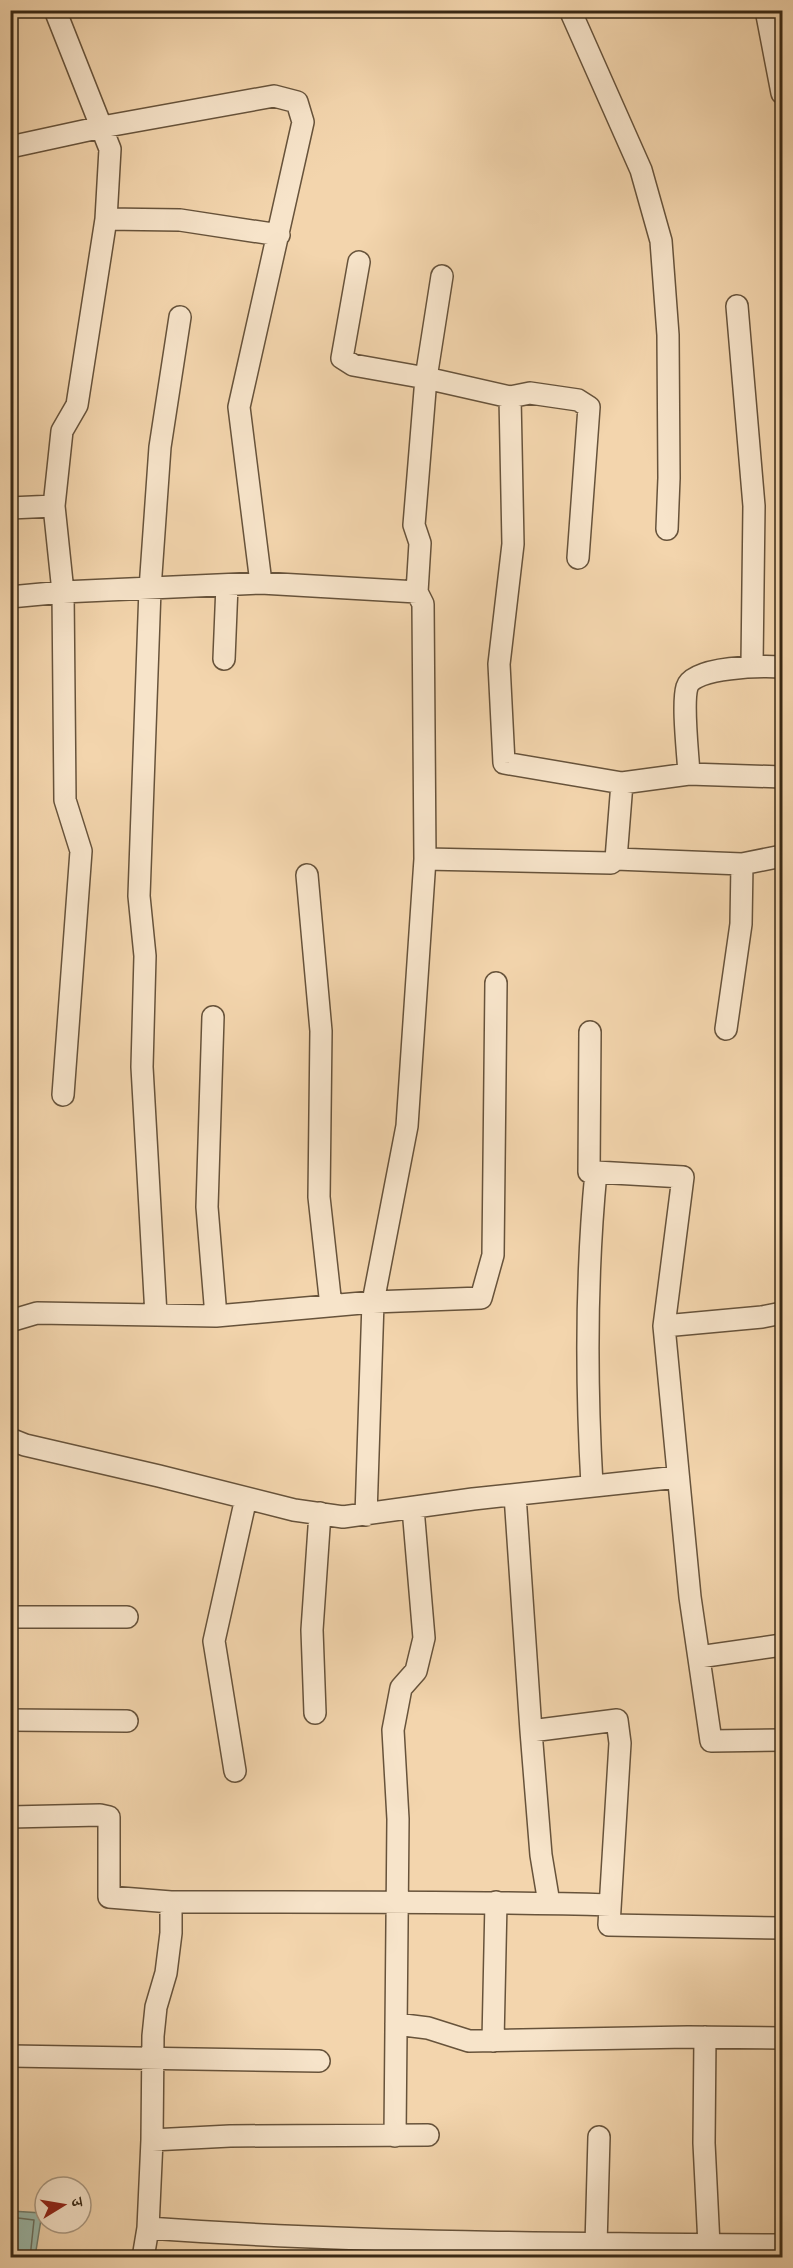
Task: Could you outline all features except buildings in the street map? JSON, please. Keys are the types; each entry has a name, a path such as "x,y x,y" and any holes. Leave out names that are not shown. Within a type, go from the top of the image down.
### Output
{"street":[{"path":"55,10 110,149 106,219 77,405 62,431 54,506 63,592 65,800 81,850 63,1095"},
{"path":"570,10 640,170 661,241 668,335 667,529"},
{"path":"766,10 783,93"},
{"path":"10,147 102,127 274,96 297,102 303,122 239,407 261,584"},
{"path":"106,219 180,220 279,235"},
{"path":"359,262 342,358 353,365 426,378 510,397 530,393 578,400 589,407 578,558"},
{"path":"366,1515 373,1302 407,1126 425,859 423,604 417,592 420,543 414,525 426,378 442,276"},
{"path":"736,306 754,506 752,665"},
{"path":"156,1316 142,1068 145,956 140,896 150,589 160,447 180,317"},
{"path":"510,397 513,544 499,664 504,763 622,783 689,774 783,777"},
{"path":"10,508 54,506"},
{"path":"10,597 63,592 261,584 417,592"},
{"path":"224,659 227,585"},
{"path":"689,774 685,700 687,685 691,680 702,675 752,665 783,667"},
{"path":"616,859 622,783"},
{"path":"425,859 611,863 616,859 742,864 783,856"},
{"path":"726,1029 741,924 742,864"},
{"path":"307,875 321,1031 319,1197 331,1306"},
{"path":"10,1321 37,1313 216,1316 373,1302 481,1298 493,1255 496,983"},
{"path":"213,1017 207,1207 216,1316"},
{"path":"590,1032 589,1172 683,1177 664,1326 690,1597 711,1741 783,1740"},
{"path":"592,1485 589,1423 589,1246 596,1172"},
{"path":"664,1326 783,1313"},
{"path":"10,1439 25,1445 246,1498 343,1517 592,1485 678,1477"},
{"path":"515,1495 541,1855 549,1903"},
{"path":"235,1771 214,1641 246,1498"},
{"path":"394,2136 398,1819 393,1730 401,1688 416,1671 424,1638 412,1508"},
{"path":"315,1713 312,1630 320,1514"},
{"path":"10,1617 127,1617"},
{"path":"699,1657 783,1645"},
{"path":"10,1720 127,1721"},
{"path":"531,1731 617,1720 620,1743 609,1925 783,1928"},
{"path":"10,1816 100,1815 109,1817 109,1897 171,1902 496,1902 610,1905"},
{"path":"143,2258 148,2228 153,2140 156,2007 166,1973 171,1933 171,1902"},
{"path":"493,2041 496,1902"},
{"path":"396,2024 428,2028 469,2041 783,2037"},
{"path":"705,2037 704,2143 708,2245"},
{"path":"10,2056 319,2061"},
{"path":"153,2140 230,2136 428,2135"},
{"path":"596,2245 599,2137"},
{"path":"148,2228 224,2233 596,2245 708,2245 780,2250"}],"water":[{"path":"11,2211 33,2212 33,2235 38,2235 35,2257 11,2257"}]}
